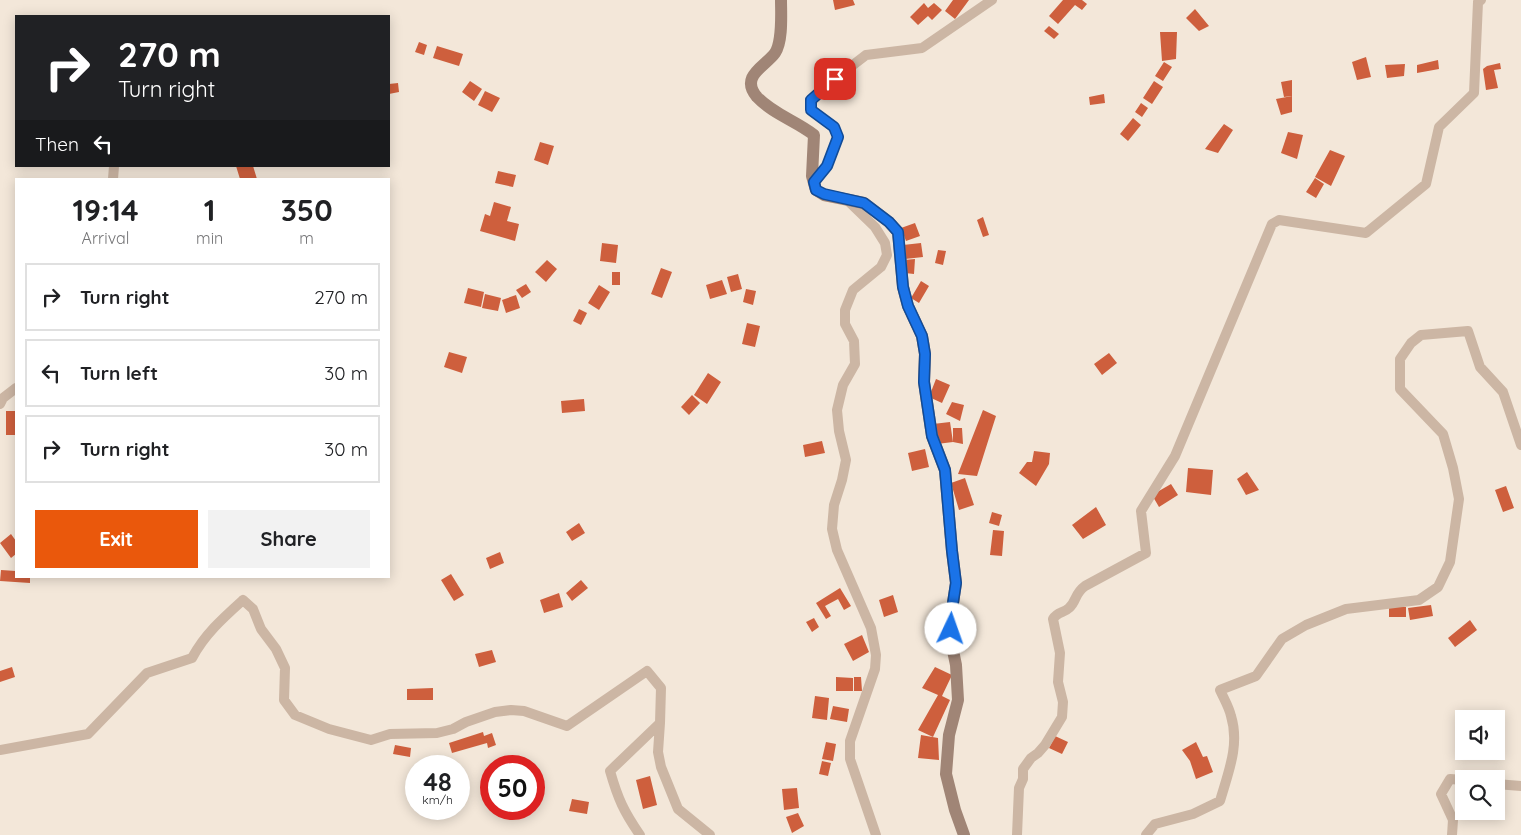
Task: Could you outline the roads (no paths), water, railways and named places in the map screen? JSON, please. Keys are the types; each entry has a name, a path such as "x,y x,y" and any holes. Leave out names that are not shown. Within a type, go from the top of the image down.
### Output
{"main road":[{"path":"781,0 779,40 775,53 754,72 752,86 756,95 767,106 814,135 812,176 816,190 824,194 864,203 889,222 898,232 903,287 908,306 922,336 925,354 924,382 932,436 945,470 956,583 951,616 951,641 956,665 958,700 949,735 946,774 955,810 964,835"}],"street":[{"path":"814,182 827,166 838,137 834,127 811,110 811,100 866,55 922,48 992,0"},
{"path":"1018,835 1018,788 1023,779 1024,769 1031,758 1038,754 1045,745 1062,717 1062,702 1058,682 1060,653 1053,619 1056,615 1069,609 1077,592 1085,586 1146,553 1141,511 1175,456 1272,224 1278,220 1366,233 1426,184 1438,127 1474,92 1478,2 1482,0"},
{"path":"845,199 875,227 885,243 887,255 881,267 853,290 845,310 845,324 854,341 855,364 842,385 837,410 839,431 846,460 834,505 832,529 837,550 871,628 876,655 875,669 850,741 850,758 876,835"},
{"path":"1146,835 1155,824 1193,814 1220,801 1234,755 1234,737 1231,716 1220,690 1256,676 1282,639 1306,625 1346,609 1418,600 1438,587 1450,562 1459,500 1453,468 1443,434 1400,389 1400,359 1411,343 1421,335 1468,331 1480,367 1503,392 1521,445"},
{"path":"0,404 15,389"},
{"path":"0,750 88,734 147,673 192,658 200,643 214,626 243,600 253,609 261,629 276,649 285,668 284,700 295,715 329,729 371,740 390,734 437,733 453,729 466,722 495,712 511,710 524,711 567,726 647,671 660,688 658,752 661,767 678,809 710,835"},
{"path":"640,835 624,812 610,771 660,723"},
{"path":"1452,835 1453,820 1441,794 1450,779 1455,779"},
{"path":"1505,785 1521,786"}]}
